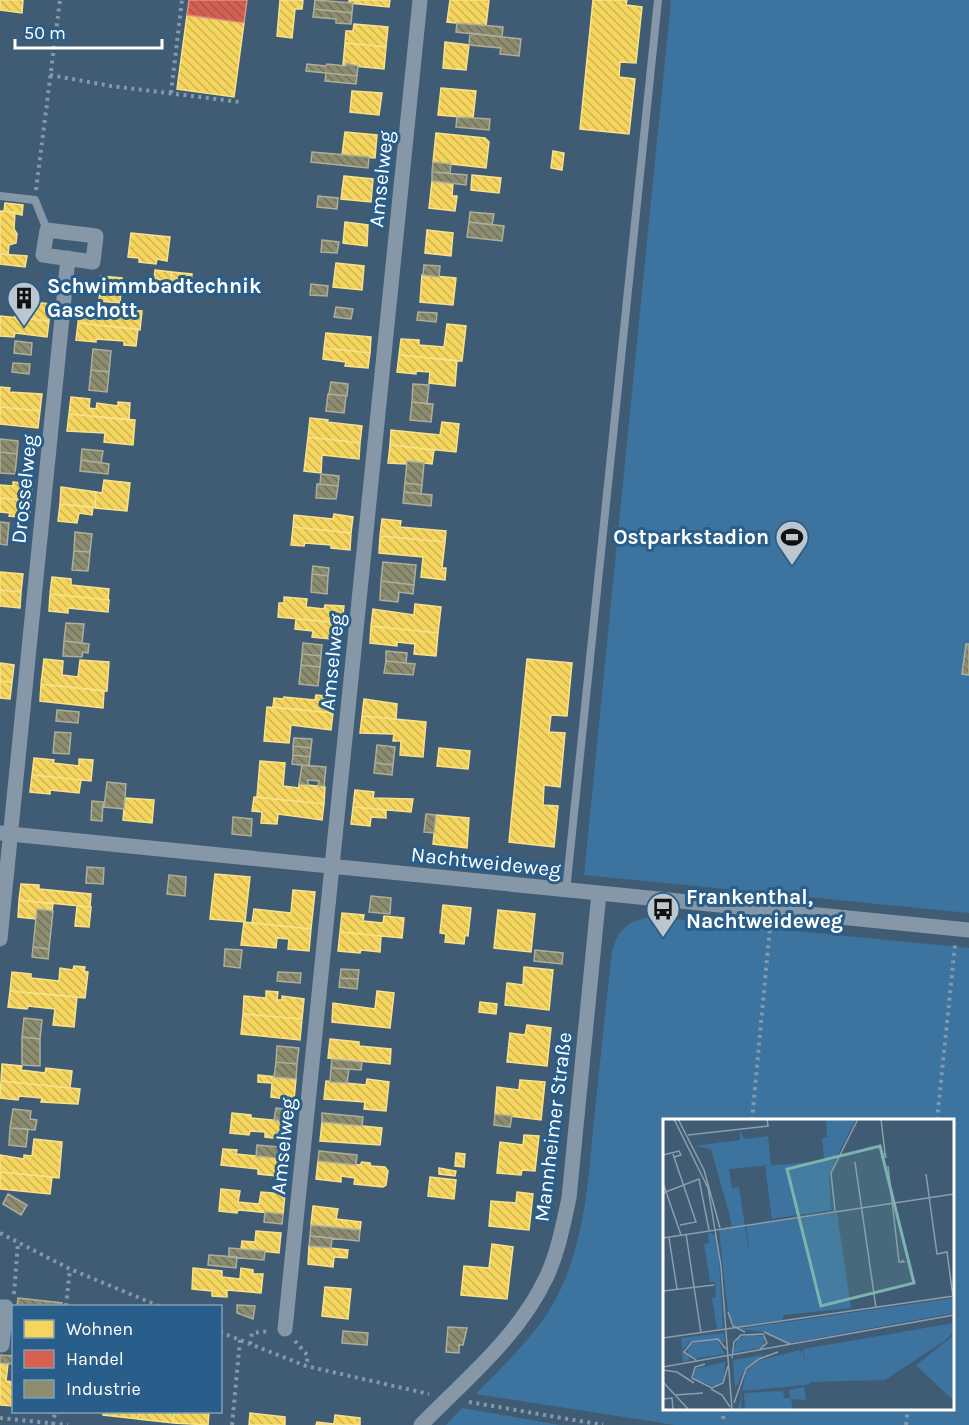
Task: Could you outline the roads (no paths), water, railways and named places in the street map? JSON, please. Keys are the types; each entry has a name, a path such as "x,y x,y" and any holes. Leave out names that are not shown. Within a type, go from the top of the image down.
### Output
{"street":[{"name":"Amselweg","path":"285,1329 420,0"},
{"path":"47,230 96,236 93,262 68,258 44,255 47,230"},
{"name":"Drosselweg","path":"0,939 5,834 68,258"},
{"name":"Nachtweideweg","path":"5,834 963,930"},
{"name":"Mannheimer Straße","path":"421,1425 500,1346 526,1313 546,1277 560,1239 569,1198 599,893"},
{"path":"0,1344 2,1345 3,1307"}],"lane":[{"path":"566,891 658,0"},
{"path":"0,196 35,200 47,230"}],"place":[{"name":"Schwimmbadtechnik Gaschott","path":"24,327"},
{"name":"Ostparkstadion","path":"792,566"},
{"name":"Frankenthal, Nachtweideweg","path":"663,938"}]}
